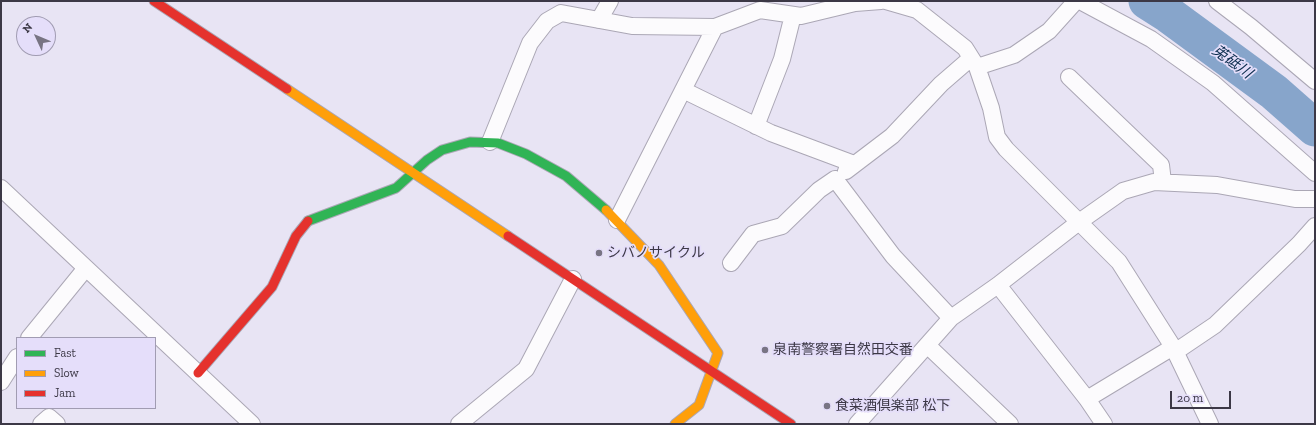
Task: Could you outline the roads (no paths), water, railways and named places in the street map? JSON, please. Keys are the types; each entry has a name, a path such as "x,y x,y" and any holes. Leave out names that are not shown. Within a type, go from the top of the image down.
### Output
{"street":[{"path":"154,1 791,424"},
{"path":"599,20 610,1"},
{"path":"756,126 797,15 808,1"},
{"path":"490,142 530,43 547,21 561,13 632,26 715,27 762,5 797,15 855,3 882,1"},
{"path":"886,1 917,10 942,28 965,48 974,62 991,108 997,136 1006,149 1119,262 1174,349 1210,424"},
{"path":"731,263 753,234 782,226 819,190 892,136 941,84 974,62 1014,55 1050,31 1076,1"},
{"path":"1080,1 1151,39 1213,83 1315,173"},
{"path":"1218,1 1315,81"},
{"path":"617,220 715,27"},
{"path":"1069,77 1162,165 1163,182"},
{"path":"683,90 756,126 854,164"},
{"path":"198,373 272,286 296,236 307,222 396,188 442,150 470,142 490,142 498,143 526,154 566,176 617,220 659,265 718,353 713,372 699,405 675,424"},
{"path":"835,179 893,256 952,318"},
{"path":"857,424 952,318 998,285 1079,222 1123,191 1154,182 1163,182 1217,185 1295,199 1315,199"},
{"path":"1,188 252,424"},
{"path":"1087,399 1215,325 1299,244 1315,226"},
{"path":"30,337 86,268"},
{"path":"460,424 526,369 573,279"},
{"path":"998,285 1087,399 1104,424"},
{"path":"927,345 1010,424"},
{"path":"1,382 16,359"},
{"path":"41,424 48,417 57,424"}],"waterway":[{"name":"莵砥川","path":"1147,1 1169,15 1274,92 1315,128"}],"place":[{"name":"シバノサイクル","path":"599,253"},
{"name":"泉南警察署自然田交番","path":"765,350"},
{"name":"食菜酒倶楽部 松下","path":"827,406"}]}
